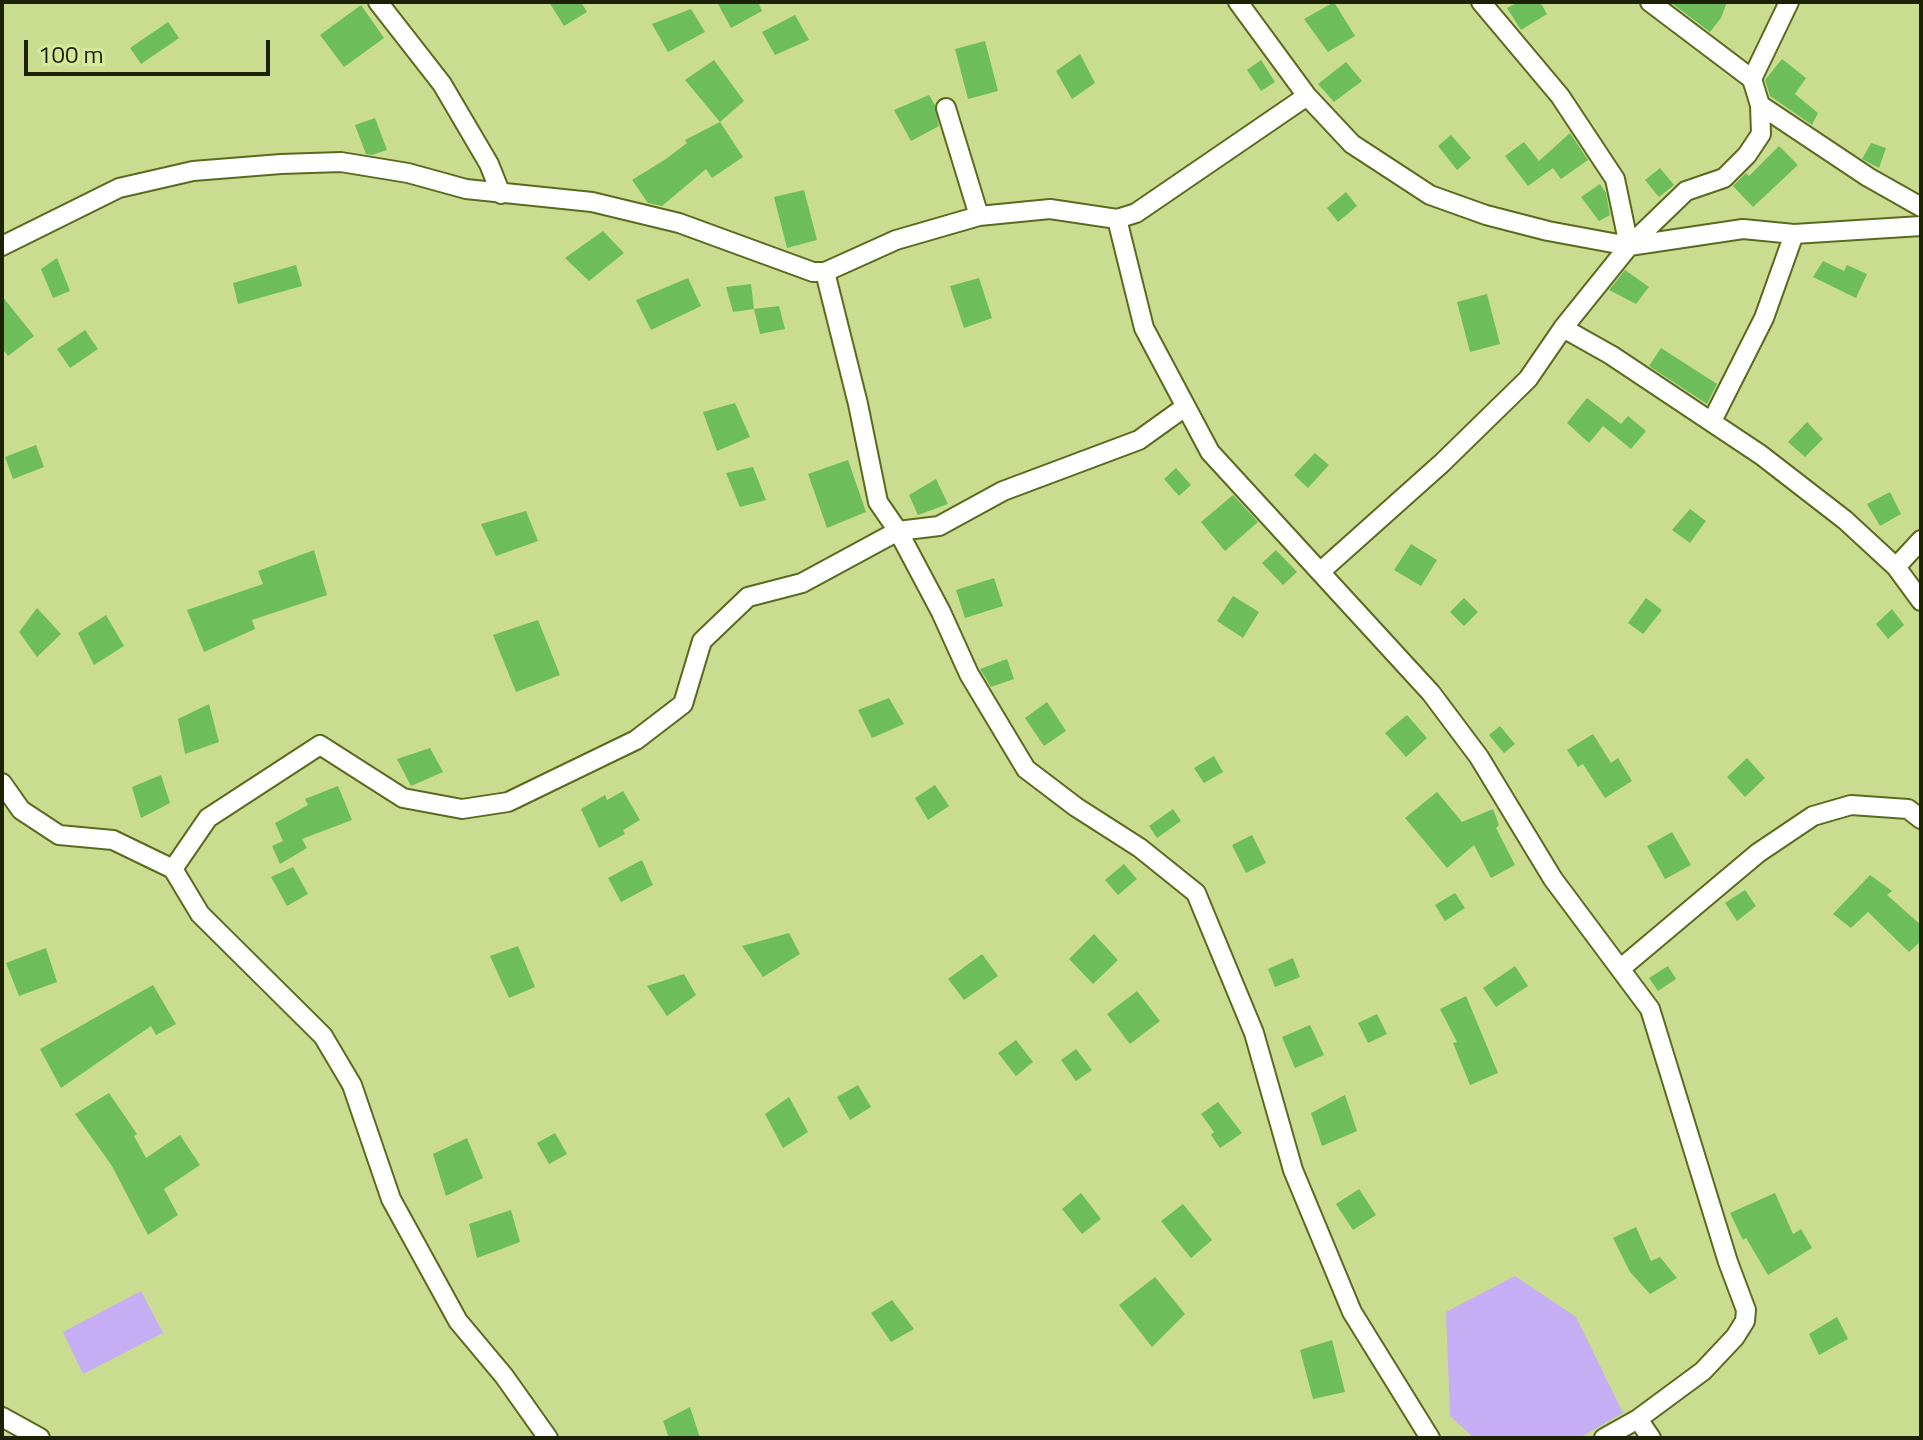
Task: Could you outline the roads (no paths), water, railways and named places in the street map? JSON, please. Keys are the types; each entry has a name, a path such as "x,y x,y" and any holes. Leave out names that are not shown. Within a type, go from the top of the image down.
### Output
{"street":[{"path":"378,2 442,84 489,164 501,194"},
{"path":"1238,2 1307,96 1352,144 1430,195 1486,215 1548,231 1629,246 1743,229 1794,234 1921,226"},
{"path":"1481,2 1560,96 1615,179 1629,246"},
{"path":"1320,572 1496,413 1528,379 1563,328 1629,246 1686,191 1724,178 1747,155 1761,134 1760,105 1752,79 1650,2"},
{"path":"1752,79 1789,2"},
{"path":"2,246 119,188 193,171 341,162 408,173 466,189 592,202 679,223 813,272 825,272 896,240 979,216 1050,209 1117,219 1136,213 1307,96"},
{"path":"1760,105 1868,177 1921,207"},
{"path":"946,108 979,216"},
{"path":"1117,219 1144,328 1210,452 1431,693 1479,757 1553,879 1650,1009 1723,1249 1746,1310 1745,1321 1735,1337 1703,1371 1638,1419 1604,1438"},
{"path":"1712,421 1764,318 1794,234"},
{"path":"825,272 858,404 878,502 898,531 941,612 969,674 1026,769 1076,807 1140,848 1196,893 1254,1033 1293,1170 1352,1312 1430,1438"},
{"path":"1563,328 1611,355 1761,455 1845,520 1896,567 1921,601"},
{"path":"173,869 208,818 320,745 403,798 462,809 508,802 636,740 683,704 702,641 748,597 802,583 898,531 939,526 1003,491 1139,440 1185,407"},
{"path":"1896,567 1921,540"},
{"path":"2,783 21,810 59,835 113,840 173,869 200,914 323,1036 352,1085 391,1199 451,1308 546,1437"},
{"path":"1620,969 1758,853 1813,816 1851,805 1908,809 1921,819"},
{"path":"2,1417 40,1438"},
{"path":"1638,1419 1651,1438"}]}
